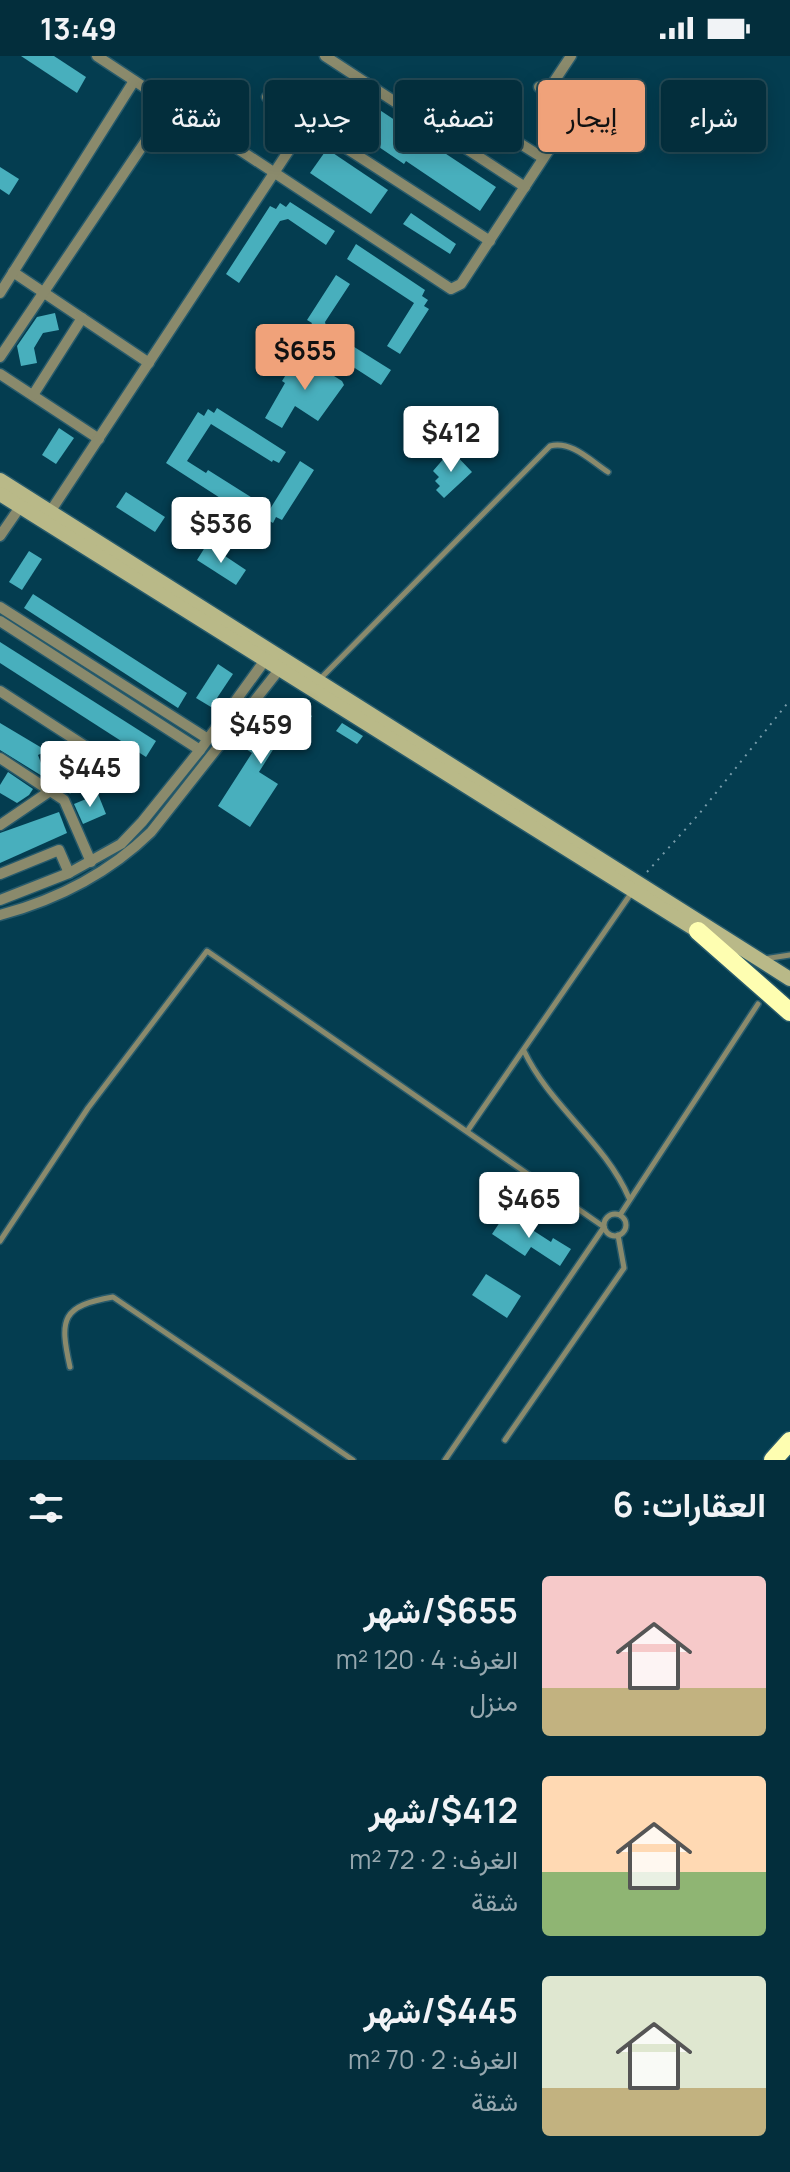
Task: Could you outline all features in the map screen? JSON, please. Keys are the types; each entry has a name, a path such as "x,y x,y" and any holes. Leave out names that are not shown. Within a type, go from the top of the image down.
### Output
{"highway":[{"path":"698,931 790,1012"},
{"path":"773,1460 790,1441"}],"main road":[{"path":"0,480 314,686 790,979"},
{"path":"0,494 269,656"},
{"path":"636,887 698,931 790,987"}],"street":[{"path":"97,56 143,87"},
{"path":"325,56 525,187"},
{"path":"551,80 571,56"},
{"path":"0,293 134,81"},
{"path":"0,357 143,145"},
{"path":"522,145 543,158"},
{"path":"242,152 448,288 454,289 461,284 547,152"},
{"path":"50,512 288,152"},
{"path":"352,152 490,241"},
{"path":"13,272 149,363"},
{"path":"33,395 82,318"},
{"path":"0,374 99,439"},
{"path":"0,536 20,507"},
{"path":"0,607 208,739"},
{"path":"0,621 200,750"},
{"path":"0,900 69,873 121,844 200,750 269,656"},
{"path":"0,915 79,884 131,852 151,832 283,666"},
{"path":"0,691 105,759"},
{"path":"0,758 64,800 91,862"},
{"path":"0,825 50,791"},
{"path":"0,874 59,850 69,873"}],"lane":[{"path":"314,686 550,446 559,443 568,445 608,472"},
{"path":"468,1130 636,887"},
{"path":"0,1241 88,1108 207,951 468,1130 604,1227 611,1235 624,1231 626,1224 620,1215 613,1213 607,1217 604,1227 445,1460"},
{"path":"761,961 790,955"},
{"path":"620,1215 758,1004"},
{"path":"523,1050 535,1075 619,1176 629,1198"},
{"path":"505,1440 624,1268 618,1235"},
{"path":"70,1367 63,1338 67,1320 83,1303 113,1297 353,1460"}],"path":[{"path":"636,887 790,700"}],"building":[{"path":"21,56 54,56 86,77 77,93"},
{"path":"379,110 395,120 395,152 443,152 496,187 480,211 406,161 404,164 379,147"},
{"path":"325,152 331,152 388,190 371,214 310,173"},
{"path":"0,167 19,179 9,195 0,189"},
{"path":"290,202 335,231 326,245 288,219 280,221 239,283 226,274 270,206 276,209 280,203 286,207"},
{"path":"411,213 456,244 450,254 403,224"},
{"path":"356,244 425,290 422,296 428,300 424,306 429,309 400,354 387,346 414,303 347,259"},
{"path":"336,275 350,284 325,322 327,330 391,370 381,385 310,339 314,334 308,330 312,323 307,320"},
{"path":"55,313 59,330 43,333 34,348 37,363 21,366 17,346 37,317"},
{"path":"302,356 344,385 318,421 295,406 282,428 265,418 285,383 282,381 297,357"},
{"path":"217,408 286,452 279,463 272,462 211,424 187,461 206,473 208,470 270,509 300,461 314,470 282,520 276,517 273,523 266,519 262,525 166,463 198,412 204,416 208,409 214,413"},
{"path":"59,428 74,438 56,464 42,455"},
{"path":"451,450 472,472 444,498 436,490 440,486 435,481 439,477 433,471"},
{"path":"126,492 165,517 155,532 116,507"},
{"path":"207,544 246,570 236,585 197,560"},
{"path":"29,551 42,559 22,590 9,582"},
{"path":"33,594 187,693 178,708 24,608"},
{"path":"0,642 156,741 146,757 0,663"},
{"path":"218,664 233,674 211,707 196,698"},
{"path":"287,700 312,716 300,734 288,726 259,772 278,784 250,827 218,806 252,753 246,749 263,723 269,727"},
{"path":"0,723 47,751 38,755 47,779 0,750"},
{"path":"342,723 363,736 357,744 336,731"},
{"path":"56,760 81,774 70,794"},
{"path":"8,772 33,789 17,803 0,793 0,785"},
{"path":"98,794 106,814 83,824 74,804"},
{"path":"59,812 67,833 0,863 0,833"},
{"path":"506,1213 551,1242 553,1238 571,1249 560,1266 531,1247 525,1256 492,1234"},
{"path":"486,1274 521,1296 507,1318 472,1295"}]}
